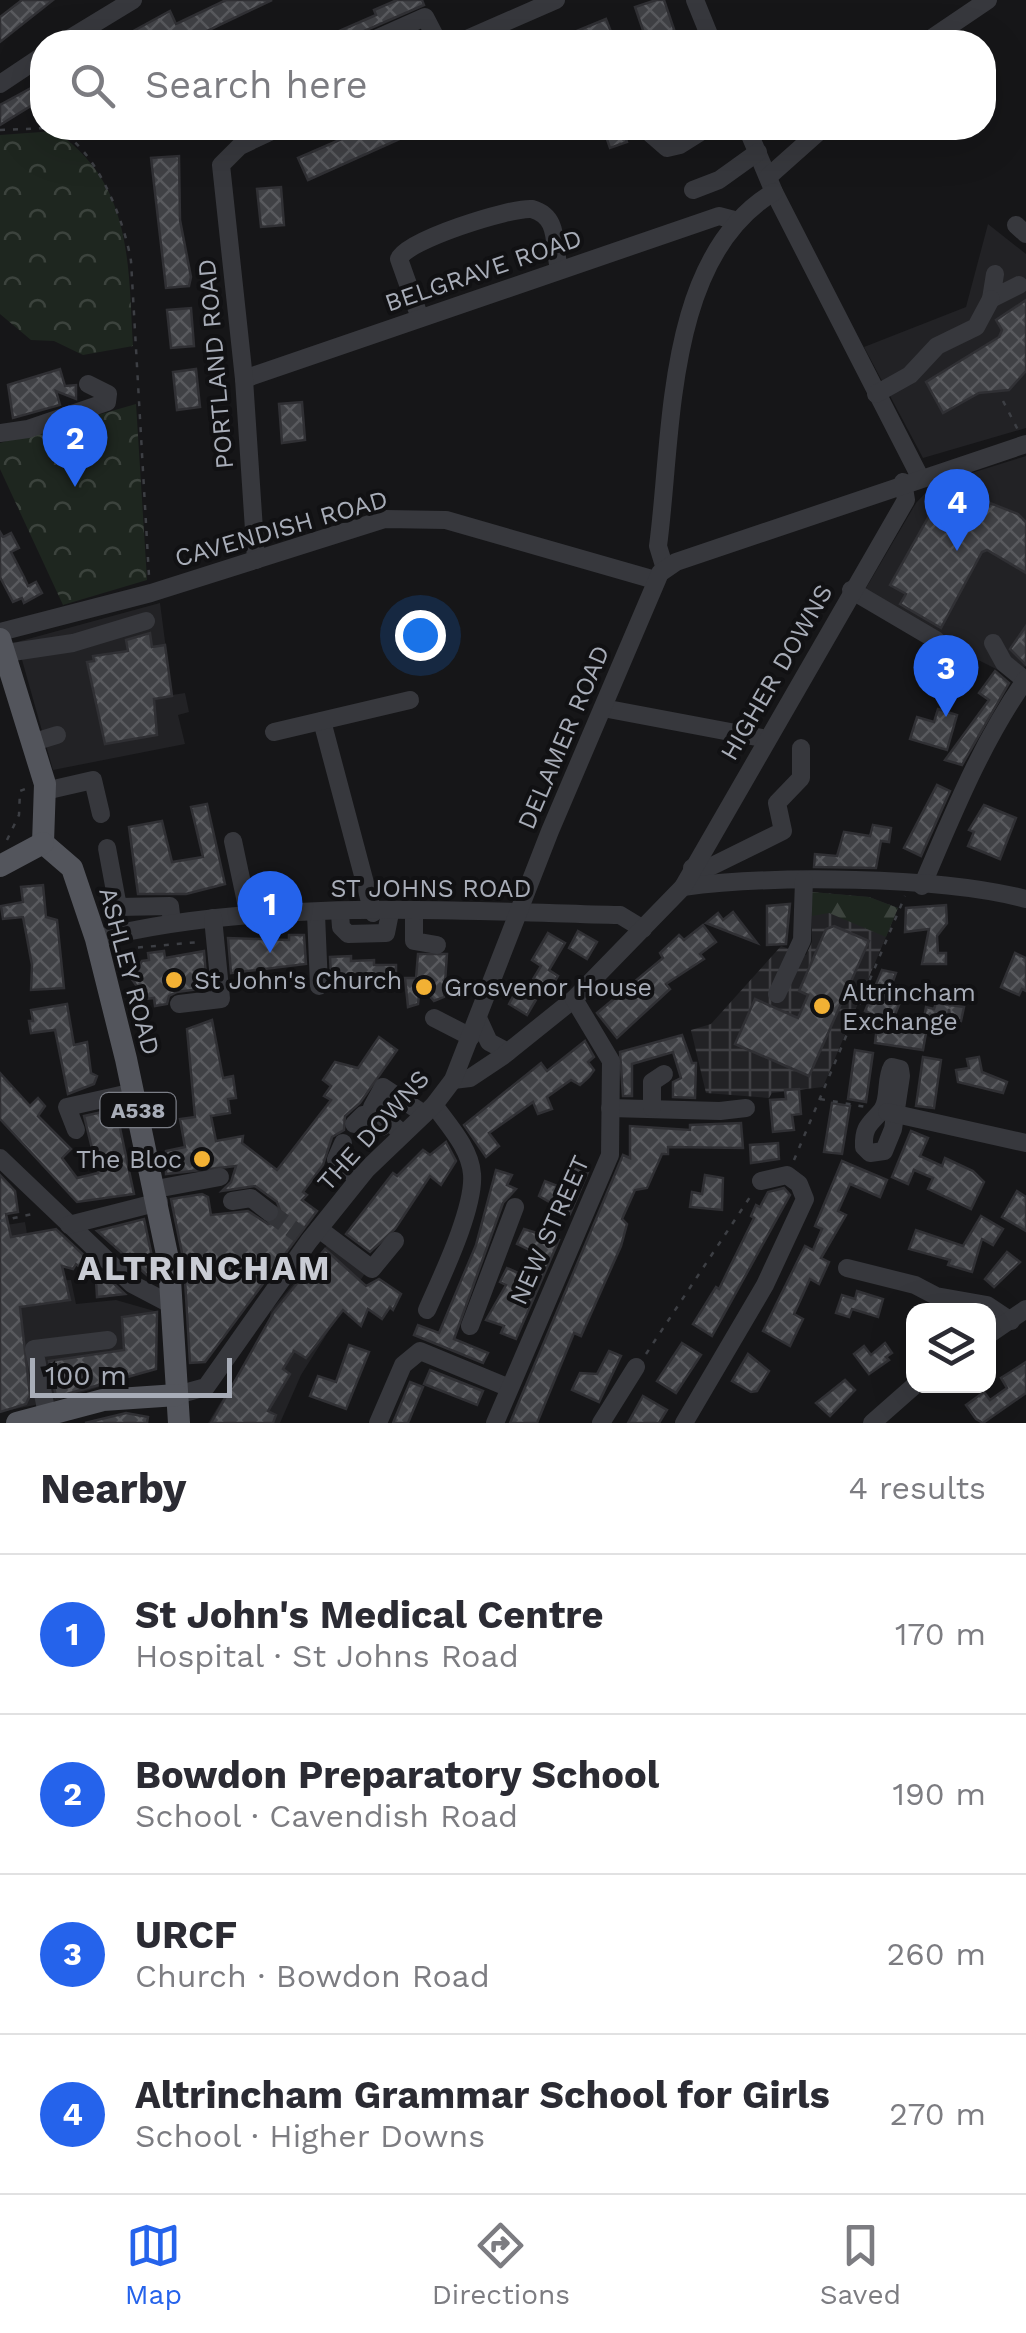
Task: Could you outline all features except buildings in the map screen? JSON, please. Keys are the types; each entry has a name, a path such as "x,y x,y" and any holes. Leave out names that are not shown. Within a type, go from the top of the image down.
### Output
{"main road":[{"path":"1,865 44,844 46,738 2,641"},
{"name":"ASHLEY ROAD","path":"44,844 72,868 96,938 134,1092 158,1196 172,1306 178,1423"},
{"path":"17,1423 60,1415 103,1400 177,1395"}],"street":[{"path":"84,30 133,0"},
{"path":"487,30 556,0"},
{"path":"695,0 707,30"},
{"path":"944,30 988,0"},
{"path":"397,30 425,18 432,30"},
{"path":"0,84 30,64"},
{"name":"PORTLAND ROAD","path":"253,140 221,164 244,379 256,560"},
{"path":"658,140 667,148 690,140"},
{"path":"753,140 876,394 912,479"},
{"name":"DELAMER ROAD","path":"453,1080 660,574 658,546 678,358 694,304 719,248 738,221 813,140"},
{"path":"692,190 720,180 758,152"},
{"path":"420,318 398,259 402,251 420,240 532,208 548,215 553,223 559,269"},
{"name":"BELGRAVE ROAD","path":"244,379 718,216 738,221"},
{"path":"876,394 910,375 936,346 976,327 991,299 995,274"},
{"path":"991,299 1019,285"},
{"path":"0,433 28,429 107,402 108,394 88,384"},
{"path":"660,574 912,479 1024,445"},
{"name":"HIGHER DOWNS","path":"683,887 906,500 912,479"},
{"name":"CAVENDISH ROAD","path":"2,641 355,527 406,518 446,520 660,574"},
{"path":"851,590 936,640 944,650"},
{"path":"2,641 73,643 146,621"},
{"path":"915,886 990,734 1026,679 1004,663 993,643"},
{"path":"274,732 410,700"},
{"path":"603,708 766,739"},
{"path":"322,721 382,913"},
{"path":"774,855 784,825 778,798 801,778 801,748"},
{"path":"45,788 93,780 101,814"},
{"path":"692,868 710,867 778,836"},
{"path":"232,842 250,916"},
{"path":"107,848 118,907 170,906 172,923"},
{"path":"777,994 802,940 804,880"},
{"path":"683,887 804,880 915,886 1026,899"},
{"name":"THE DOWNS","path":"177,1395 206,1387 309,1234 453,1080 470,1078 574,999 683,887"},
{"name":"ST JOHNS ROAD","path":"96,938 213,918 316,914 340,914 344,930 367,934 386,933 382,913 620,914 643,929"},
{"path":"414,913 414,941 437,945"},
{"path":"316,914 319,986"},
{"path":"179,1004 221,998 213,918"},
{"name":"NEW STREET","path":"495,1423 506,1387 610,1154 611,1061 574,999"},
{"path":"434,1018 471,1036"},
{"path":"478,1018 490,1042 508,1052"},
{"path":"652,1108 652,1082 664,1074"},
{"path":"401,1137 372,1106 383,1088 429,1110 463,1145 473,1177 456,1245 427,1310"},
{"path":"76,1130 67,1107 134,1092"},
{"path":"610,1108 746,1108"},
{"path":"889,1112 1026,1143"},
{"path":"354,1124 366,1115 401,1137"},
{"path":"343,1143 336,1159 358,1179"},
{"path":"0,1158 132,1284 172,1306"},
{"path":"70,1225 220,1176"},
{"path":"684,1423 765,1285 805,1199 799,1184 787,1176 761,1180"},
{"path":"158,1196 190,1190"},
{"path":"232,1201 251,1198 269,1212"},
{"path":"470,1326 488,1258 516,1208"},
{"path":"309,1234 368,1275 395,1240"},
{"path":"847,1268 915,1285 936,1296 1018,1315"},
{"path":"996,1330 1018,1315"},
{"path":"60,1415 34,1349 108,1340"},
{"path":"378,1423 403,1365 420,1351 506,1387"},
{"path":"601,1423 636,1367"},
{"path":"872,1423 906,1393"}],"path":[{"path":"0,130 30,129"},
{"path":"72,140 98,174 124,223 132,260 151,593"},
{"path":"1003,401 1024,445"},
{"path":"1,865 1,852 19,815 20,791 45,788"},
{"path":"787,1176 915,886"},
{"path":"124,967 134,948 216,941"},
{"path":"820,1099 889,1112"},
{"path":"636,1367 761,1180"},
{"path":"0,1221 34,1215 46,1206"}],"shaded area":[{"path":"988,224 1026,254 1026,428 923,458 864,347 966,307"},
{"path":"1026,456 1026,665 1016,679 859,600 916,503 933,485"},
{"path":"160,603 172,695 185,693 189,712 178,715 185,744 53,770 17,642"},
{"path":"812,892 869,897 898,908 823,1087 772,1093 769,1098 706,1093 691,1030 711,1024 781,946 806,955 812,942"},
{"path":"25,1222 35,1281 71,1280 76,1304 116,1300 158,1312 156,1369 55,1401 0,1412 0,1226"},
{"path":"330,1242 367,1270 301,1375 280,1423 208,1423 269,1323 271,1310"}],"green space":[{"path":"30,133 30,140 66,140 99,175 113,201 127,256 133,346 83,355 54,341 31,340 0,314 0,135"},
{"path":"136,404 147,580 63,605 0,469 0,443"},
{"path":"812,892 869,897 898,908 886,937 829,913 812,916"}],"tunnel":[{"path":"269,1212 299,1234"}],"place":[{"name":"Bowdon Preparatory School","path":"75,487"},
{"name":"Altrincham Grammar School for Girls","path":"957,551"},
{"name":"URCF","path":"946,717"},
{"name":"St John's Medical Centre","path":"270,953"},
{"name":"St John's Church","path":"174,980"},
{"name":"Grosvenor House","path":"424,987"},
{"name":"Altrincham Exchange","path":"822,1006"},
{"name":"The Bloc","path":"202,1159"}],"district":[{"name":"ALTRINCHAM","path":"205,1268"}]}
